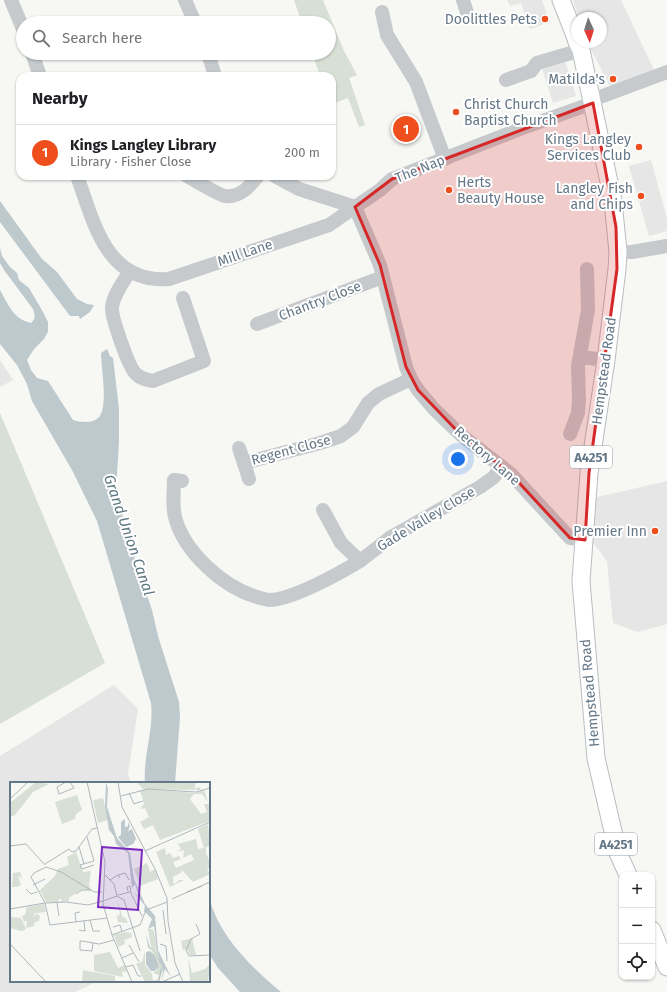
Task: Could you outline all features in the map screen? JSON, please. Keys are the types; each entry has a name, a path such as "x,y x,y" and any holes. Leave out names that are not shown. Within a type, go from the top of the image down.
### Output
{"main road":[{"name":"A4251","path":"561,0 571,26"},
{"name":"A4251","path":"579,48 592,102"},
{"name":"Hempstead Road","path":"592,102 613,201 618,252 606,360 589,473 585,540 580,581 596,758 618,853 627,872"},
{"path":"655,937 667,967"}],"street":[{"path":"11,0 18,16"},
{"path":"185,0 192,16"},
{"path":"463,0 468,16"},
{"path":"382,12 387,35 416,82 445,159"},
{"path":"506,80 531,71 537,63 571,47"},
{"path":"34,60 39,72"},
{"path":"210,60 214,72"},
{"name":"The Nap","path":"355,207 380,190 392,179 667,72"},
{"name":"Mill Lane","path":"79,180 106,249 118,262 130,271 156,280 169,279 328,225 355,207"},
{"path":"195,180 225,196 237,194 247,190 255,180"},
{"path":"283,180 299,188 355,207 380,265 406,367 411,379"},
{"path":"618,252 632,252 667,246"},
{"path":"570,434 578,413 580,399 578,366 588,310 587,269"},
{"path":"130,271 117,291 112,307 114,321 131,367 136,374 145,379 153,381 206,365 183,298"},
{"name":"Chantry Close","path":"257,324 383,277"},
{"path":"580,357 606,360"},
{"name":"Regent Close","path":"244,463 341,436 353,427 368,403 379,394 411,379"},
{"name":"Rectory Lane","path":"411,379 418,390 445,419 461,435 511,474 570,538 585,540"},
{"name":"Regent Close","path":"239,448 249,479"},
{"name":"Gade Valley Close","path":"174,480 173,498 175,516 181,534 191,548 208,567 234,588 250,595 268,600 283,598 341,572 391,537 494,478 501,466"},
{"path":"323,510 341,543 360,560"}],"highlighted area":[{"path":"593,103 616,227 617,269 589,473 585,540 570,538 511,474 461,435 418,390 406,367 380,265 355,207 392,179"}],"shaded area":[{"path":"294,0 323,0 330,16 300,16"},
{"path":"507,0 542,0 550,22 530,29 521,3 510,6"},
{"path":"573,0 621,0 654,70 610,86 590,48 607,48 607,12 577,12"},
{"path":"336,32 344,51 357,75 349,78 365,125 359,127 348,98 336,102 336,72 319,72 314,60 336,60"},
{"path":"564,58 576,96 553,103 541,66"},
{"path":"651,160 667,219 667,231 649,236 629,166"},
{"path":"0,201 42,259 57,272 77,299 87,304 94,305 90,312 80,319 79,316 70,316 0,222"},
{"path":"0,248 2,256 10,267 17,273 19,280 29,288 48,322 48,332 27,360 31,370 37,378 48,381 73,420 89,422 98,418 103,406 104,397 101,353 107,349 110,356 113,358 119,409 116,492 135,560 152,610 158,636 179,702 180,717 175,782 145,782 152,713 151,703 97,521 72,470 32,401 27,384 17,365 0,344 0,290 9,306 20,318 31,323 35,316 33,309 0,263"},
{"path":"0,360 13,380 0,387"},
{"path":"0,413 105,663 0,724"},
{"path":"667,481 667,624 638,632 613,623 607,561 591,540 593,498"},
{"path":"114,685 138,709 128,774 131,782 10,782 10,982 96,982 75,992 0,992 0,756"},
{"path":"210,901 214,912 228,938 247,961 281,992 240,992 218,968 210,956"}],"place":[{"name":"Doolittles Pets","path":"545,19"},
{"name":"Matilda's","path":"613,79"},
{"name":"Christ Church Baptist Church","path":"456,112"},
{"name":"Kings Langley Library","path":"406,129"},
{"name":"Kings Langley Services Club","path":"639,147"},
{"name":"Herts Beauty House","path":"449,190"},
{"name":"Langley Fish and Chips","path":"641,196"},
{"name":"Premier Inn","path":"655,531"}],"water label":[{"name":"Grand Union Canal","path":"129,535"}]}
